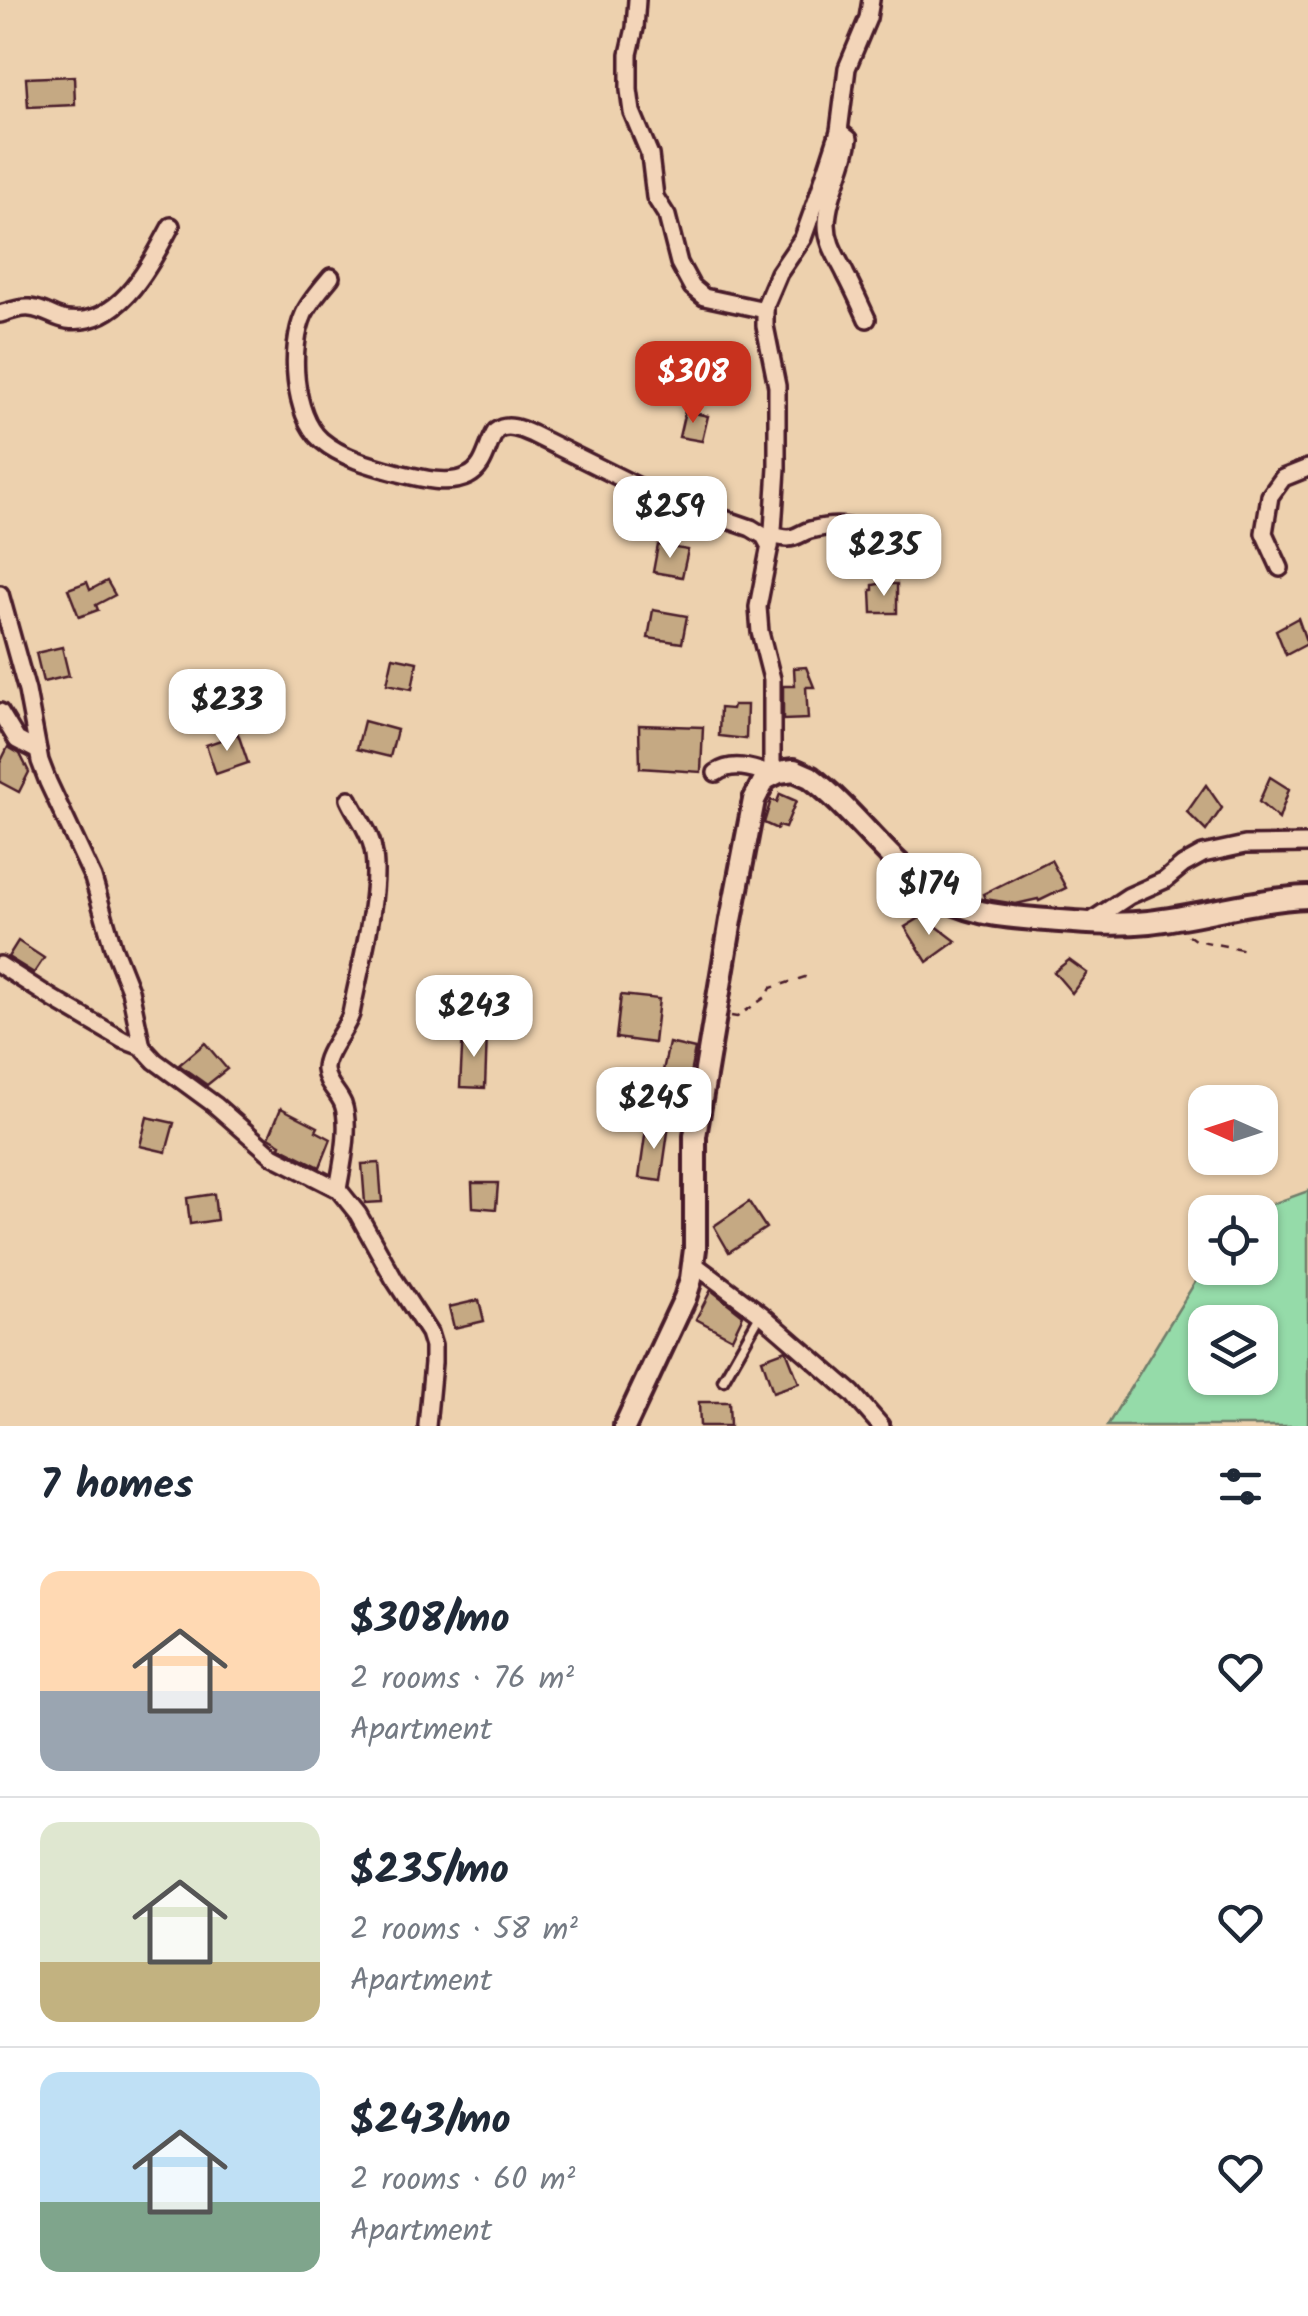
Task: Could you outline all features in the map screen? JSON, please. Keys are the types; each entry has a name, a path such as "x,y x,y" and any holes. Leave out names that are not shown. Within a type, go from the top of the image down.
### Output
{"street":[{"path":"637,0 628,90 632,112 650,155 655,197 667,216 679,263 692,287 704,297 764,310"},
{"path":"772,775 772,679 758,607 771,541 778,468 776,386 764,310 778,273 803,238 839,131 847,68 868,18 871,0"},
{"path":"839,131 849,139 827,228 833,252 866,319"},
{"path":"0,314 28,307 66,320 94,317 128,294 171,226"},
{"path":"331,276 301,322 296,382 310,426 338,452 418,478 458,479 479,467 496,431 515,428 655,494 757,530 771,541 810,530 847,527 866,536 872,564"},
{"path":"1280,568 1264,532 1270,496 1283,478 1308,468"},
{"path":"0,594 27,691 38,751 48,782 93,878 130,990 142,1047"},
{"path":"0,712 17,740 38,751"},
{"path":"716,773 725,767 740,767 772,775"},
{"path":"625,1426 685,1298 694,1264 695,1136 754,800 765,780 786,770 810,777 916,880 954,904 990,915 1088,923 1148,922 1235,905 1308,897"},
{"path":"338,1189 345,1116 341,1100 326,1075 326,1064 350,1019 374,874 372,843 349,799"},
{"path":"1088,923 1203,854 1245,846 1308,844"},
{"path":"0,965 123,1040 142,1047 258,1145 338,1189 358,1214 429,1332 434,1363 427,1426"},
{"path":"694,1264 761,1314 852,1393 881,1426"}],"lane":[{"path":"722,1380 761,1314"}],"path":[{"path":"1176,918 1182,932 1195,940 1242,949"},
{"path":"715,1012 737,1017 767,996 770,988 805,977 812,981"}],"green space":[{"path":"1308,1191 1308,1426 1107,1426 1193,1285 1278,1285 1278,1202"}],"building":[{"path":"74,76 75,105 28,107 26,78"},
{"path":"685,411 708,416 702,441 679,437"},
{"path":"658,545 688,550 682,577 653,572"},
{"path":"107,581 115,595 96,605 98,610 79,617 68,589 87,582 90,590"},
{"path":"878,584 897,584 897,613 872,613 871,590"},
{"path":"653,610 687,616 682,643 648,638"},
{"path":"1298,618 1307,644 1286,655 1276,630"},
{"path":"62,647 69,676 43,682 36,653"},
{"path":"393,657 417,662 412,689 387,684"},
{"path":"806,667 814,687 806,687 808,719 783,720 783,686 795,686 794,668"},
{"path":"733,705 747,705 746,739 719,736 720,708 732,709"},
{"path":"364,721 397,730 390,757 357,749"},
{"path":"639,725 703,727 701,772 640,768"},
{"path":"238,734 248,763 216,774 206,745"},
{"path":"8,747 20,754 29,772 19,792 0,782 0,763"},
{"path":"1270,777 1289,789 1279,819 1259,802"},
{"path":"1206,785 1222,808 1206,831 1187,812"},
{"path":"780,794 796,801 785,828 777,829 764,823 771,800 777,802"},
{"path":"1051,860 1066,888 1039,901 1016,904 985,899 983,894"},
{"path":"923,916 956,941 927,962 905,927"},
{"path":"18,941 44,958 34,973 8,957"},
{"path":"1069,960 1087,973 1072,993 1054,972"},
{"path":"621,995 659,999 654,1043 616,1038"},
{"path":"463,1032 487,1033 485,1088 460,1087"},
{"path":"205,1043 227,1069 207,1085 179,1065"},
{"path":"669,1043 695,1049 683,1109 656,1103"},
{"path":"281,1108 318,1127 316,1131 331,1139 320,1167 280,1147 269,1137"},
{"path":"147,1117 174,1123 166,1152 140,1146"},
{"path":"647,1122 669,1125 661,1181 639,1178"},
{"path":"379,1163 382,1202 365,1203 362,1164"},
{"path":"472,1183 498,1183 496,1209 473,1207"},
{"path":"214,1194 217,1220 190,1224 187,1198"},
{"path":"749,1202 766,1228 729,1252 714,1226"},
{"path":"711,1290 743,1315 732,1338 696,1319"},
{"path":"479,1300 484,1321 454,1328 449,1307"},
{"path":"786,1350 799,1383 773,1392 762,1359"},
{"path":"699,1402 729,1402 730,1426 700,1426"}]}
